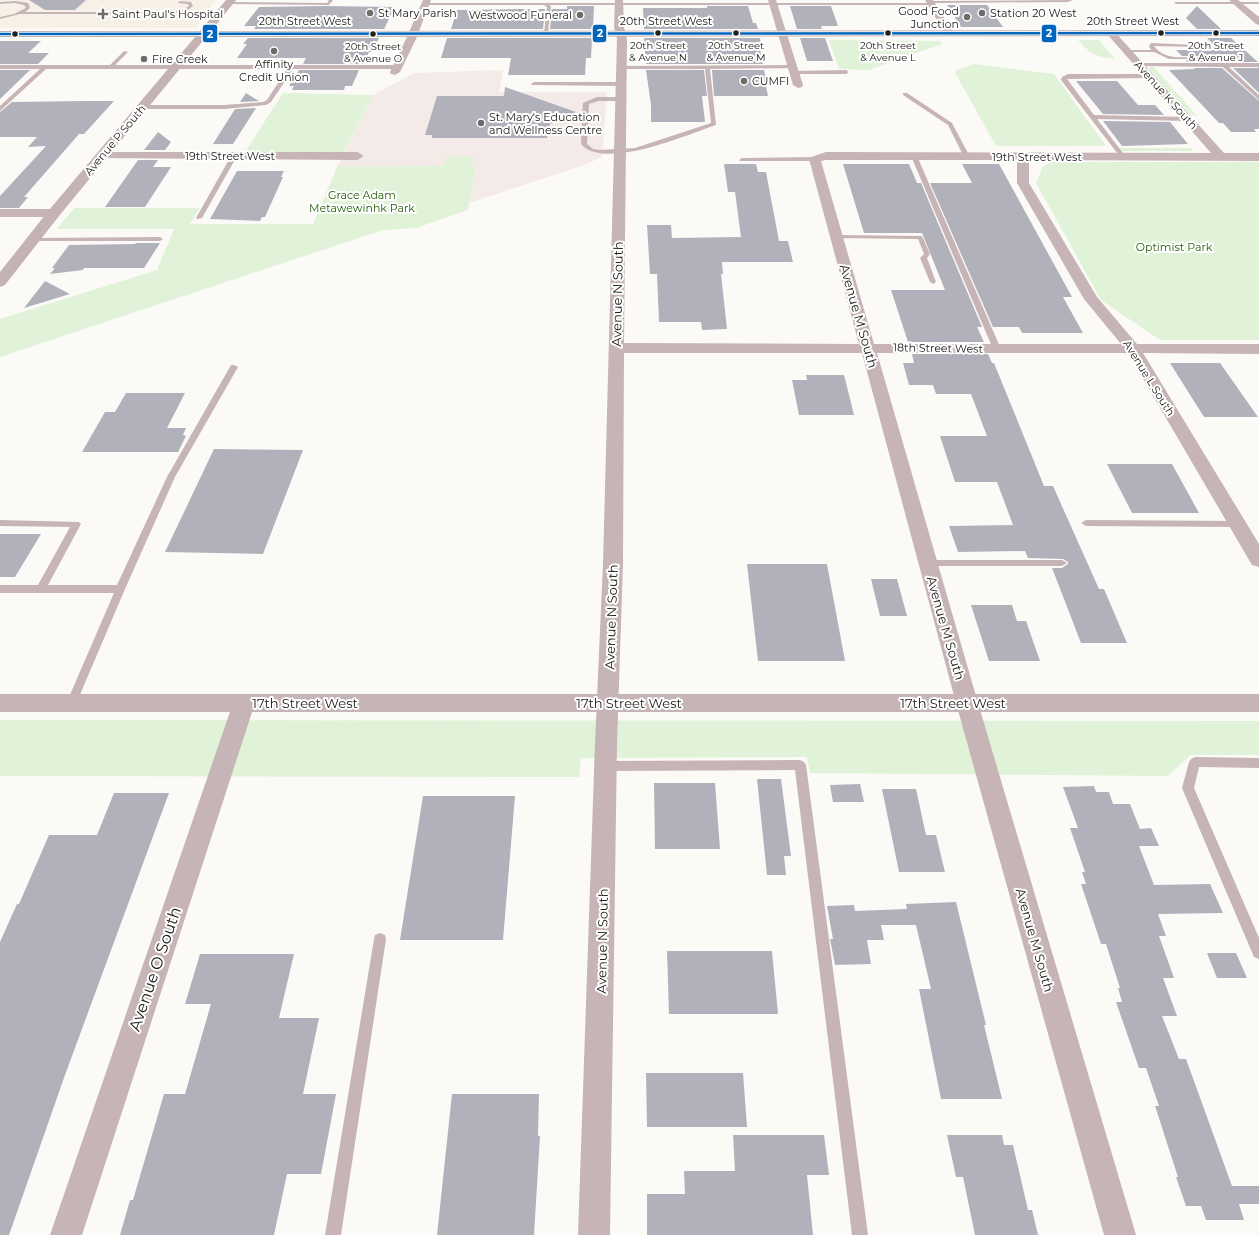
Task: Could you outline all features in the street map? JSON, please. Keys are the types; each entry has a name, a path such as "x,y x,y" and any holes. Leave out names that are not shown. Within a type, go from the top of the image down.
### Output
{"main road":[{"name":"Avenue P South","path":"0,282 54,213 230,2"},
{"name":"20th Street West","path":"0,34 1259,33"}],"street":[{"path":"396,70 414,33 426,2"},
{"name":"Avenue N South","path":"594,1235 606,766 613,564 621,67 619,2"},
{"path":"772,2 798,85"},
{"path":"930,2 949,33"},
{"path":"1235,2 1259,22"},
{"name":"Avenue K South","path":"1111,33 1221,157"},
{"name":"19th Street West","path":"103,156 357,156"},
{"name":"19th Street West","path":"815,159 826,156 1259,157"},
{"name":"Avenue L South","path":"1027,157 1023,163 1023,183 1091,299 1133,349 1259,560"},
{"name":"Avenue M South","path":"815,159 967,703 1120,1235"},
{"path":"0,213 54,213"},
{"name":"18th Street West","path":"616,348 868,347 997,349 1259,349"},
{"name":"17th Street West","path":"0,703 1259,703"},
{"name":"Avenue O South","path":"66,1235 244,703"}],"lane":[{"path":"230,2 329,4 331,0"},
{"path":"426,2 523,2 545,4 619,2 930,2 1071,0"},
{"path":"0,3 15,2 26,4 28,8 21,13"},
{"path":"0,18 21,13 170,13 187,10 191,6 189,3 180,2"},
{"path":"1176,3 1259,3"},
{"path":"545,4 549,7 546,33"},
{"path":"108,13 113,9"},
{"path":"1194,46 1188,44 1154,44 1151,46 1161,56 1166,58 1197,58"},
{"path":"1127,51 1155,51"},
{"path":"111,67 126,52"},
{"path":"1140,65 1259,65"},
{"path":"1224,65 1259,98"},
{"path":"0,67 291,67 396,70"},
{"path":"0,109 45,67"},
{"path":"143,107 224,108 264,104 269,101 291,67"},
{"path":"621,67 707,67 846,72"},
{"path":"620,99 597,99 586,104 584,144 588,149 599,152 636,150 714,124 707,67"},
{"path":"1123,157 1064,78 1068,76 1149,76"},
{"path":"534,84 620,84"},
{"path":"905,94 950,124 967,157"},
{"path":"1093,118 1187,119"},
{"path":"199,218 234,156"},
{"path":"914,156 997,349"},
{"path":"742,160 815,159"},
{"path":"836,237 920,237 927,254 924,258 933,282"},
{"path":"34,240 160,239"},
{"path":"71,704 120,589 171,477 234,367"},
{"path":"0,523 76,524 41,589"},
{"path":"1086,523 1238,524"},
{"path":"928,563 1062,563"},
{"path":"0,589 120,589"},
{"path":"1259,763 1195,762 1188,788 1259,952"},
{"path":"606,766 800,764 860,1235"},
{"path":"333,1235 380,939"}],"shaded area":[{"name":"Saint Paul's Hospital","path":"0,0 216,0 196,28 0,28"},
{"name":"St. Mary's Education and Wellness Centre","path":"503,70 499,92 607,92 602,157 584,165 469,203 476,166 337,167 373,95 414,73"}],"green space":[{"path":"829,40 940,41 942,44 869,70 839,69"},
{"path":"1078,40 1099,40 1115,59 1103,57 1090,52"},
{"path":"974,64 1054,74 1106,146 996,146 954,71"},
{"path":"1150,67 1154,67 1197,116 1191,115 1149,69"},
{"path":"283,93 373,95 344,152 245,152"},
{"path":"1119,148 1191,148 1194,151 1122,151"},
{"name":"Grace Adam Metawewinhk Park","path":"447,156 474,156 471,166 476,166 468,210 416,228 383,230 0,357 0,319 157,270 174,229 57,229 74,208 200,208 190,224 313,224 337,167 444,166"},
{"name":"Optimist Park","path":"1052,162 1259,162 1259,340 1160,340 1101,300 1036,183 1043,166"},
{"path":"0,720 1259,721 1259,755 1191,755 1167,776 810,773 807,757 581,758 579,777 0,776"}],"building":[{"path":"29,0 86,0 75,10 45,10"},
{"name":"Station 20 West","path":"947,5 987,5 1003,27 961,27"},
{"path":"567,6 594,6 593,29 550,29 552,9 567,9"},
{"path":"707,6 748,6 753,23 756,23 758,29 644,29 643,8 707,8"},
{"path":"790,6 831,6 838,26 821,26 822,29 797,29"},
{"path":"1197,6 1221,29 1197,29 1186,18"},
{"path":"259,7 395,7 384,29 254,29 256,26 244,26"},
{"path":"545,9 543,29 451,29 457,10"},
{"path":"248,38 379,38 372,52 369,52 363,64 303,64 306,58 237,58 247,44 243,44"},
{"path":"447,38 592,38 591,58 586,58 585,75 508,75 511,58 441,58"},
{"path":"644,38 760,38 762,50 760,50 763,64 646,64"},
{"path":"800,38 825,38 833,61 807,61"},
{"path":"1207,38 1231,38 1258,62 1187,62 1186,60 1198,60 1200,57 1182,56 1176,50 1219,50"},
{"path":"0,41 41,41 28,53 49,53 38,64 0,64"},
{"path":"1194,68 1222,68 1259,101 1259,129 1254,129 1256,132 1231,132 1223,123 1219,123 1169,70 1195,69"},
{"path":"1233,68 1259,68 1259,93"},
{"path":"0,70 30,70 0,99"},
{"path":"299,70 359,70 352,86 345,86 344,90 292,90 294,86 289,86"},
{"path":"646,70 704,70 707,96 702,96 705,122 651,122 651,105"},
{"name":"CUMFI","path":"712,70 764,70 768,86 766,86 768,96 714,96"},
{"path":"1076,81 1117,81 1138,105 1155,105 1164,115 1103,114"},
{"path":"505,87 576,112 550,124 547,138 432,138 432,135 425,135 437,96 504,96"},
{"path":"246,93 259,101 240,102"},
{"path":"114,101 84,134 79,134 24,197 28,197 19,208 0,208 0,196 46,146 28,147 37,137 0,137 0,112 12,102"},
{"path":"256,108 233,144 213,144 235,109"},
{"path":"1103,121 1170,122 1188,144 1122,146"},
{"path":"158,132 171,142 165,150 144,150"},
{"path":"138,160 158,160 153,167 171,167 145,207 105,207"},
{"path":"724,164 756,164 758,172 766,172 779,241 788,241 793,262 722,262 723,274 721,274 727,329 702,330 701,322 659,322 657,274 650,274 647,225 671,225 672,238 741,237 735,192 728,192"},
{"path":"843,164 909,164 917,183 921,183 982,327 977,327 984,342 908,342 891,290 945,290 922,233 864,233"},
{"path":"962,164 999,164 1072,297 1063,297 1083,333 1022,333 1019,327 993,327 930,183 972,183"},
{"path":"237,171 284,171 281,177 283,177 265,217 262,217 260,221 210,219"},
{"path":"160,243 144,268 84,268 83,270 50,274 55,268 52,268 69,245"},
{"path":"45,281 70,294 24,308"},
{"path":"912,354 988,354 992,363 994,363 1044,486 1053,486 1099,589 1104,589 1127,643 1081,643 1052,568 1062,568 1068,564 1068,562 1063,559 1028,558 1025,551 958,552 949,526 1013,525 997,482 955,482 940,436 987,436 971,394 936,394 933,385 909,385 903,363 914,363"},
{"path":"1170,363 1220,363 1258,417 1204,417"},
{"path":"806,375 844,375 854,415 799,415 792,380 807,380"},
{"path":"126,393 185,393 167,428 186,428 183,435 186,436 178,452 82,452 105,412 115,412"},
{"path":"214,449 303,450 263,554 165,552"},
{"path":"1107,464 1172,464 1199,513 1132,513"},
{"path":"0,534 41,534 15,577 0,577"},
{"path":"747,564 827,564 845,661 758,661"},
{"path":"871,579 897,579 907,616 880,616"},
{"path":"971,605 1012,605 1017,621 1026,621 1040,661 989,661"},
{"path":"757,779 781,779 791,856 784,856 786,875 767,875"},
{"path":"654,783 715,783 720,849 655,849"},
{"path":"860,784 864,802 833,802 830,785"},
{"path":"1094,786 1096,792 1109,792 1113,804 1130,804 1140,829 1151,828 1159,846 1139,846 1154,885 1210,884 1223,913 1158,914 1166,936 1159,936 1174,978 1163,978 1177,1016 1162,1016 1179,1059 1186,1059 1232,1186 1259,1186 1259,1204 1239,1204 1244,1220 1206,1220 1201,1206 1186,1206 1155,1106 1159,1106 1146,1068 1139,1068 1116,1002 1122,1002 1118,988 1120,988 1106,944 1101,944 1081,884 1086,884 1082,872 1085,872 1070,828 1078,828 1063,787"},
{"path":"882,789 916,789 926,835 936,835 945,872 899,872"},
{"path":"114,793 169,793 65,1075 9,1235 0,1235 0,942 17,904 19,904 49,835 97,835"},
{"path":"423,796 515,796 503,940 400,940"},
{"path":"956,902 986,1025 984,1025 1002,1099 941,1099 919,989 931,989 916,925 881,925 884,940 867,940 871,964 835,965 830,939 833,939 827,906 854,905 855,911 907,909 906,904"},
{"path":"667,951 772,951 778,1014 669,1014"},
{"path":"1207,953 1236,953 1247,978 1217,978"},
{"path":"200,954 294,954 279,1018 319,1018 303,1094 336,1094 321,1174 287,1174 274,1235 120,1235 130,1200 133,1200 164,1094 185,1094 211,1004 185,1004"},
{"path":"646,1073 743,1073 747,1127 647,1127"},
{"path":"452,1094 539,1094 538,1136 540,1136 534,1235 437,1235"},
{"path":"733,1135 824,1135 829,1175 807,1175 813,1235 647,1235 647,1194 685,1194 684,1171 735,1171"},
{"path":"947,1135 1002,1135 1004,1145 1013,1145 1028,1210 1032,1210 1038,1235 975,1235 963,1177 956,1177"}],"transit line":[{"name":"2","path":"0,34 1259,33"}],"place":[{"name":"St Mary Parish","path":"370,13"},
{"name":"Station 20 West","path":"982,13"},
{"name":"Saint Paul's Hospital","path":"103,14"},
{"name":"Westwood Funeral","path":"580,15"},
{"name":"Good Food Junction","path":"967,17"},
{"name":"20th Street & Avenue N","path":"658,33"},
{"name":"20th Street & Avenue M","path":"736,33"},
{"name":"20th Street & Avenue L","path":"888,33"},
{"name":"20th Street & Avenue J","path":"1216,33"},
{"name":"20th Street & Avenue O","path":"373,34"},
{"name":"Affinity Credit Union","path":"274,51"},
{"name":"Fire Creek","path":"144,59"},
{"name":"CUMFI","path":"744,81"},
{"name":"St. Mary's Education and Wellness Centre","path":"481,123"}]}
